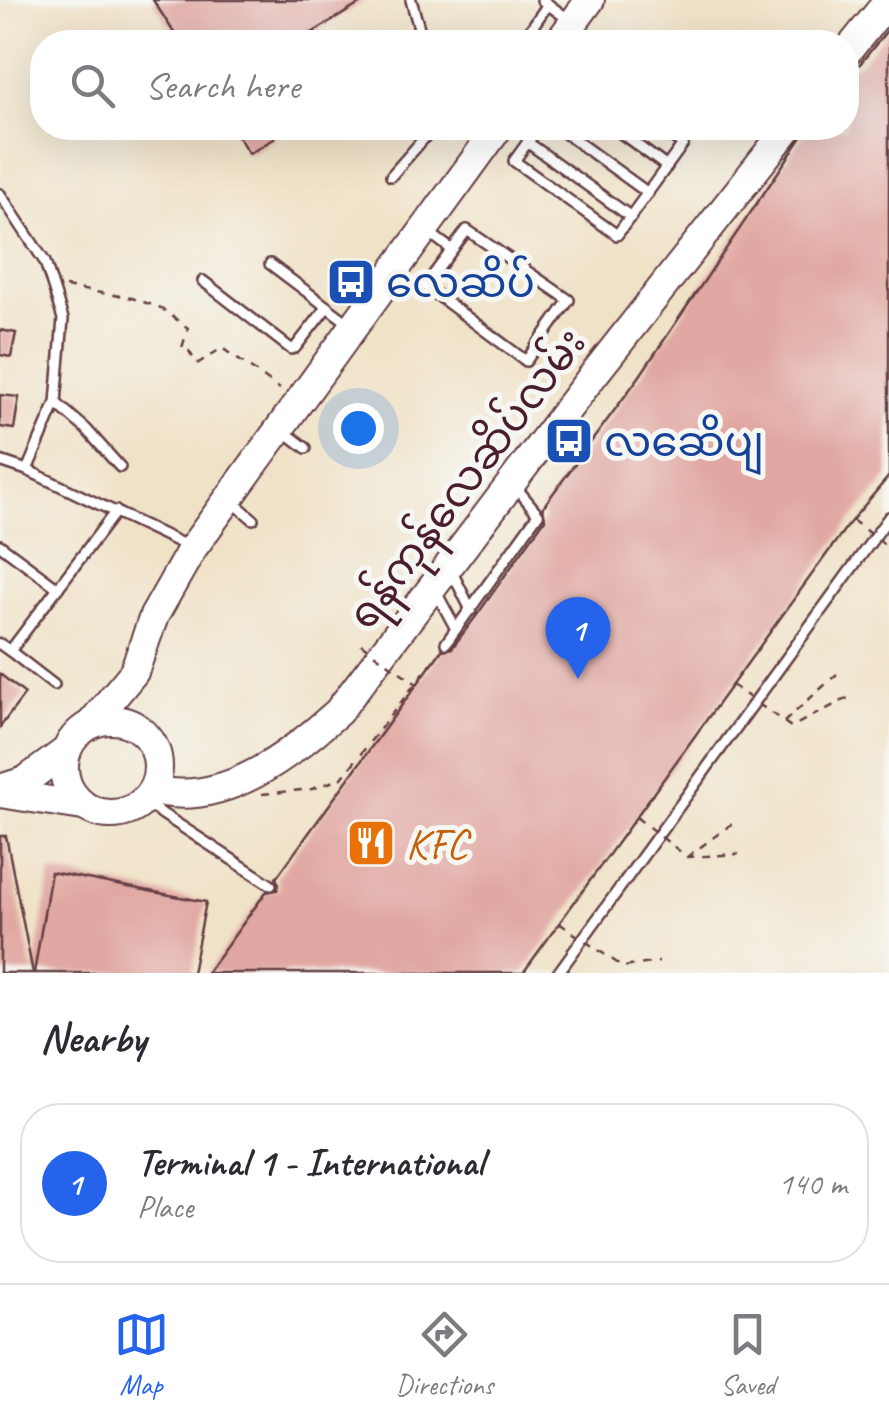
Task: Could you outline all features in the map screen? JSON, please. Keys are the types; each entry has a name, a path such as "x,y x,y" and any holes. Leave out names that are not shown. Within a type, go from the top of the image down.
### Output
{"main road":[{"path":"859,36 884,3"},
{"path":"0,791 25,781 66,750 134,672 154,616 192,548 424,230 481,140"},
{"name":"ရန်ကုန်လေဆိပ်လမ်း","path":"148,796 198,794 232,784 297,748 338,712 779,140"},
{"path":"0,791 84,806 98,813 130,810 148,796 159,761 146,735 120,720 91,724"},
{"path":"66,750 66,781 84,806"}],"lane":[{"path":"411,0 419,30"},
{"path":"529,30 545,2 574,22"},
{"path":"391,176 422,140"},
{"path":"575,140 648,193"},
{"path":"630,140 667,167"},
{"path":"630,217 527,142 514,160 617,236 684,144 678,140"},
{"path":"0,194 45,262 63,319 56,403 27,470"},
{"path":"424,230 451,249"},
{"path":"467,230 568,300 526,362 425,286 451,249 467,230"},
{"path":"270,264 353,326"},
{"path":"203,281 293,349 327,307"},
{"path":"56,403 120,466"},
{"path":"279,428 306,448"},
{"path":"0,461 192,548"},
{"path":"446,643 538,514 512,482"},
{"path":"227,497 253,519"},
{"path":"10,651 116,511"},
{"path":"558,973 889,517"},
{"path":"0,545 58,588"},
{"path":"440,575 470,610"},
{"path":"440,575 456,629"},
{"path":"0,644 54,685"},
{"path":"148,796 271,885"}],"path":[{"path":"55,288 132,298 161,308 188,328 182,348 189,351 197,364 222,348 298,402"},
{"path":"852,520 889,548"},
{"path":"232,784 263,794 284,794 342,778 446,643"},
{"path":"361,644 417,684"},
{"path":"784,722 837,674"},
{"path":"732,684 791,727 848,698"},
{"path":"636,817 687,857 738,854"},
{"path":"687,857 733,823"},
{"path":"559,922 623,967 659,962"}],"building":[{"path":"153,0 366,0 317,30 172,30"},
{"path":"889,28 889,476 847,526 523,973 207,973 266,892 277,890 276,878 442,650 452,648 477,615 545,519 543,507 639,377 800,140 859,140 860,64"},
{"path":"240,140 272,140 249,154"},
{"path":"0,330 16,333 11,357 0,355"},
{"path":"0,395 19,397 14,429 0,427"},
{"path":"0,674 25,694 0,727"},
{"path":"0,836 6,836 33,973 0,973"},
{"path":"51,872 206,902 192,973 34,973"}],"place":[{"name":"လေဆိပ်","path":"351,282"},
{"name":"လဆေိပျ","path":"569,441"},
{"name":"Terminal 1 - International","path":"578,679"},
{"name":"KFC","path":"371,843"}]}
